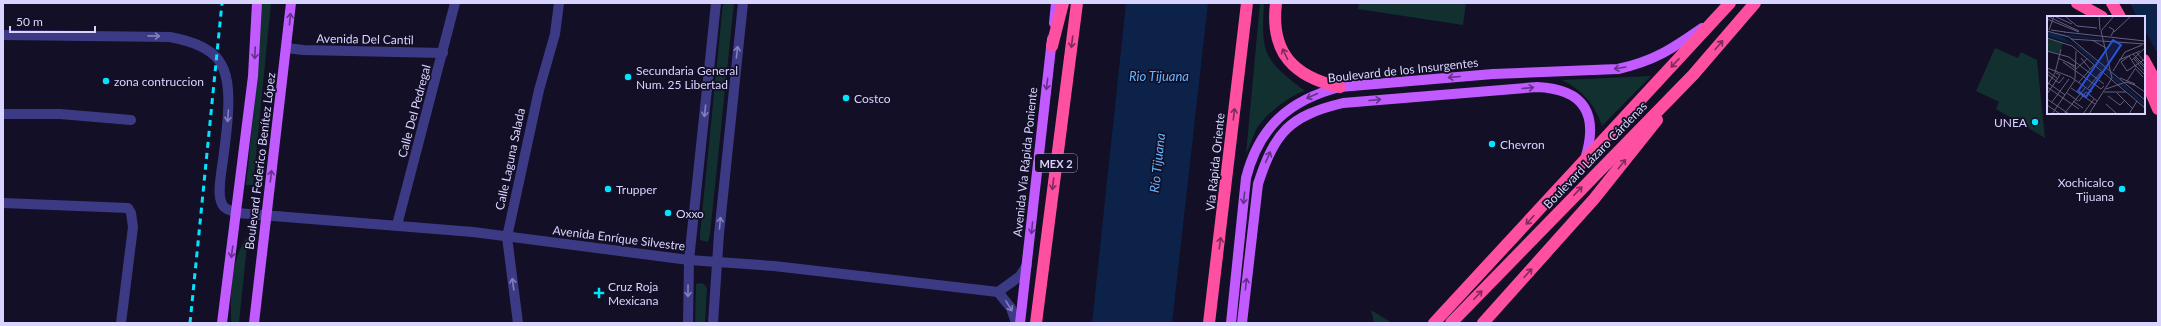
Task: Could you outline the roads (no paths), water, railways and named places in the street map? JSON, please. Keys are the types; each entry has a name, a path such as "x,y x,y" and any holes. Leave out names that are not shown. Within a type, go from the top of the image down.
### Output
{"highway":[{"path":"1052,46 1063,3"},
{"name":"MEX 2","path":"1036,323 1077,3"},
{"name":"Vía Rápida Oriente","path":"1209,323 1247,3"},
{"path":"1276,3 1277,34 1288,61 1307,77 1319,82 1340,87"},
{"name":"Boulevard Lázaro Cárdenas","path":"1434,323 1730,3"},
{"name":"Boulevard Lázaro Cárdenas","path":"1451,323 1693,75 1755,3"},
{"path":"2077,3 2100,16"},
{"path":"2145,62 2158,86"},
{"path":"1483,323 1594,199 1693,75"},
{"path":"2145,78 2158,110"},
{"path":"2145,86 2158,110"}],"main road":[{"name":"Boulevard Federico Benítez López","path":"222,323 254,76 257,3"},
{"name":"Boulevard Federico Benítez López","path":"254,323 291,3"},
{"name":"Avenida Vía Rápida Poniente","path":"1020,323 1028,264 1056,3"},
{"name":"Boulevard de los Insurgentes","path":"1231,323 1246,178 1258,144 1276,121 1293,106 1319,93 1340,87 1493,74 1578,72 1618,69 1637,65 1666,52 1716,19"},
{"path":"1489,92 1493,74"},
{"path":"1242,323 1258,184 1270,150 1285,130 1298,118 1315,110 1343,103 1537,87 1556,88 1574,96 1585,107 1590,122 1591,140 1585,159"}],"street":[{"name":"Calle Del Pedregal","path":"396,225 443,53 455,3"},
{"name":"Calle Laguna Salada","path":"518,323 507,237 539,90 555,34 559,3"},
{"path":"688,323 689,260 716,3"},
{"path":"713,323 716,262 743,3"},
{"path":"3,35 170,36 189,40 207,49 221,63 229,84 227,131 220,193 224,207 237,213"},
{"name":"Avenida Del Cantil","path":"287,48 304,50 443,53"},
{"path":"3,114 60,114 131,120"},
{"path":"3,203 128,208 131,213 133,227 121,323"},
{"name":"Avenida Enríque Silvestre","path":"237,213 396,225 507,237 689,260 774,266 998,292"},
{"path":"1016,323 1011,308 998,292 1020,276 1028,264"}],"water":[{"name":"Rio Tijuana","path":"1126,3 1208,3 1172,323 1092,323"},
{"path":"2130,3 2158,3 2158,54 2145,31 2145,16 2136,16"}],"railway":[{"path":"190,323 222,3"}],"place":[{"name":"Secundaria General Num. 25 Libertad","path":"628,77"},
{"name":"zona contruccion","path":"106,81"},
{"name":"Costco","path":"846,98"},
{"name":"UNEA","path":"2035,122"},
{"name":"Chevron","path":"1492,144"},
{"name":"Trupper","path":"608,189"},
{"name":"Xochicalco Tijuana","path":"2122,189"},
{"name":"Oxxo","path":"668,213"},
{"name":"Cruz Roja Mexicana","path":"599,293"}],"water label":[{"name":"Río Tijuana","path":"1157,163"}]}
